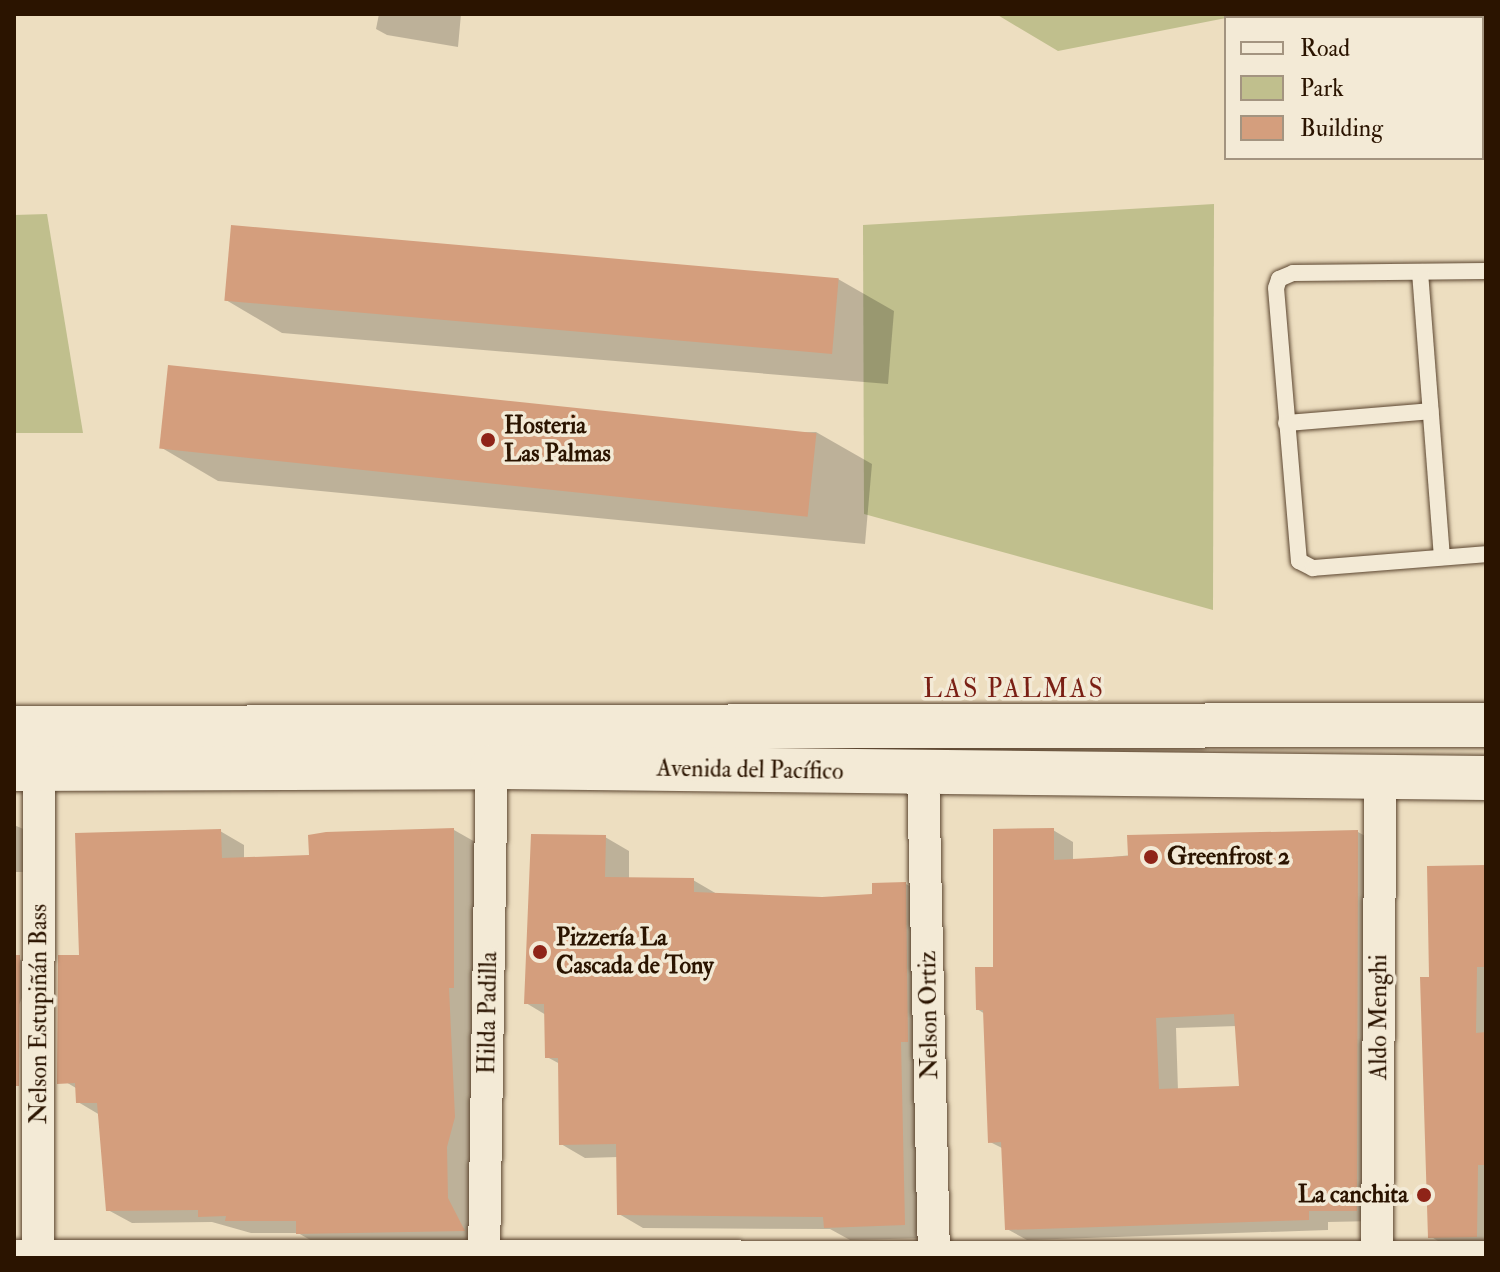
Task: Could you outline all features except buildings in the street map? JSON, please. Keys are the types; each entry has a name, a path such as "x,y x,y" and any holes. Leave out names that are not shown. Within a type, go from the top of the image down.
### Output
{"main road":[{"name":"Avenida del Pacífico","path":"14,728 1486,725"},
{"name":"Avenida del Pacífico","path":"26,769 492,767 1486,778"}],"street":[{"name":"Hilda Padilla","path":"484,1257 492,767"},
{"name":"Nelson Estupiñán Bass","path":"26,769 30,1257"},
{"name":"Nelson Ortiz","path":"923,772 934,1257"},
{"name":"Aldo Menghi","path":"1377,1257 1380,777"},
{"path":"30,1257 1486,1257"}],"lane":[{"path":"1486,271 1293,273 1279,279 1286,423 1299,561 1313,568 1486,554"},
{"path":"1420,272 1442,557"},
{"path":"1286,423 1431,411"}],"green space":[{"path":"996,14 1351,14 1224,16 1058,51"},
{"path":"1214,204 1213,610 864,514 863,225"},
{"path":"47,214 83,433 14,433 14,215"}],"place":[{"name":"Hosteria Las Palmas","path":"488,440"},
{"name":"Greenfrost 2","path":"1151,857"},
{"name":"Pizzería La Cascada de Tony","path":"540,952"},
{"name":"La canchita","path":"1424,1195"}],"district":[{"name":"LAS PALMAS","path":"1014,690"}]}
